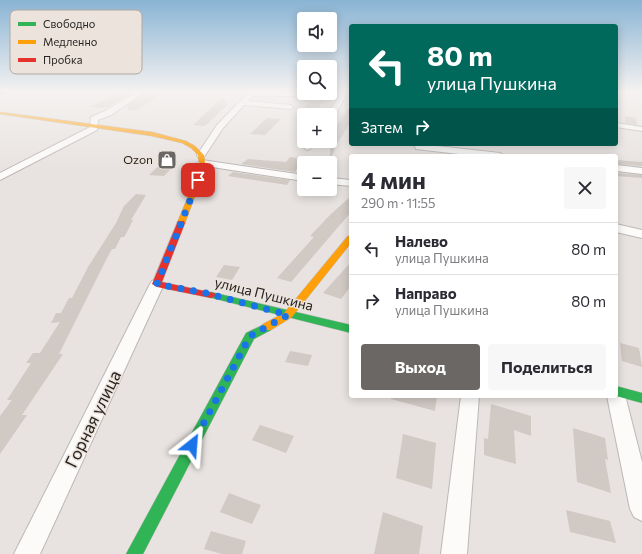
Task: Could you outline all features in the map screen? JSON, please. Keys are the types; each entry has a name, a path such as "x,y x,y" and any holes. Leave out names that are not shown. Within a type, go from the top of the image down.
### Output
{"main road":[{"path":"28,117 171,138 184,142 193,147 202,159 198,180 157,284"},
{"path":"134,554 250,336 288,315 349,240"},
{"name":"улица Пушкина","path":"157,284 206,293 349,330"},
{"path":"618,392 642,398"}],"street":[{"path":"0,177 94,128 94,119 99,117"},
{"path":"230,117 220,127 202,159 297,177"},
{"path":"618,125 642,129"},
{"path":"420,146 484,154"},
{"path":"618,168 642,171"},
{"path":"337,182 349,183"},
{"path":"618,228 642,234"},
{"name":"Горная улица","path":"28,554 157,284"},
{"path":"454,554 470,398"},
{"path":"617,398 642,508"}],"building":[{"path":"202,117 215,117 205,126 193,125"},
{"path":"343,117 349,117 349,124 337,145 337,125"},
{"path":"625,117 630,117 636,118 637,125 625,123"},
{"path":"267,118 281,119 265,135 250,134"},
{"path":"330,148 335,148 332,156 330,156"},
{"path":"290,157 297,158 297,169 295,172 241,164 248,159 286,162"},
{"path":"165,160 178,161 164,176 149,175"},
{"path":"618,160 642,162 642,166 618,164"},
{"path":"233,172 290,180 287,185 228,176"},
{"path":"618,173 642,175 642,178 618,176"},
{"path":"136,194 146,195 131,220 133,220 124,237 121,237 115,249 112,249 105,262 59,354 63,354 22,415 27,415 0,454 0,416 12,400 7,400 31,363 26,363 33,353 40,353 60,322 51,323 56,313 61,313 69,298 72,298 88,267 116,223 124,206"},
{"path":"349,198 349,214 291,282 277,278 314,237 310,236"},
{"path":"349,264 349,289 341,299 323,293"},
{"path":"224,265 240,267 232,280 216,277"},
{"path":"620,343 639,348 642,367 622,361"},
{"path":"290,351 312,355 308,366 285,362"},
{"path":"391,398 437,398 435,411"},
{"path":"491,404 531,416 531,436 514,430 516,464 484,455 484,438 488,439"},
{"path":"260,425 294,436 286,453 252,440"},
{"path":"573,428 605,438 608,460 605,459 611,493 577,482"},
{"path":"403,434 436,443 432,489 396,478"},
{"path":"229,493 261,505 252,524 220,512"},
{"path":"566,510 610,521 616,543 570,532"},
{"path":"383,512 423,526 419,554 374,554"},
{"path":"211,531 246,541 242,554 222,554 204,549"}],"traffic: fast":[{"path":"211,295 349,329"},
{"path":"134,554 250,336 267,327"},
{"path":"618,392 642,398"}],"traffic: slow":[{"path":"28,117 152,134 184,142 193,147 201,155 202,163 198,180 181,223"},
{"path":"267,327 288,315 349,240"}],"traffic: jam":[{"path":"181,223 157,284 211,295"}],"place":[{"name":"Ozon","path":"167,160"}],"route":[{"path":"192,445 250,336 288,315 206,293 157,284 198,180"}]}
